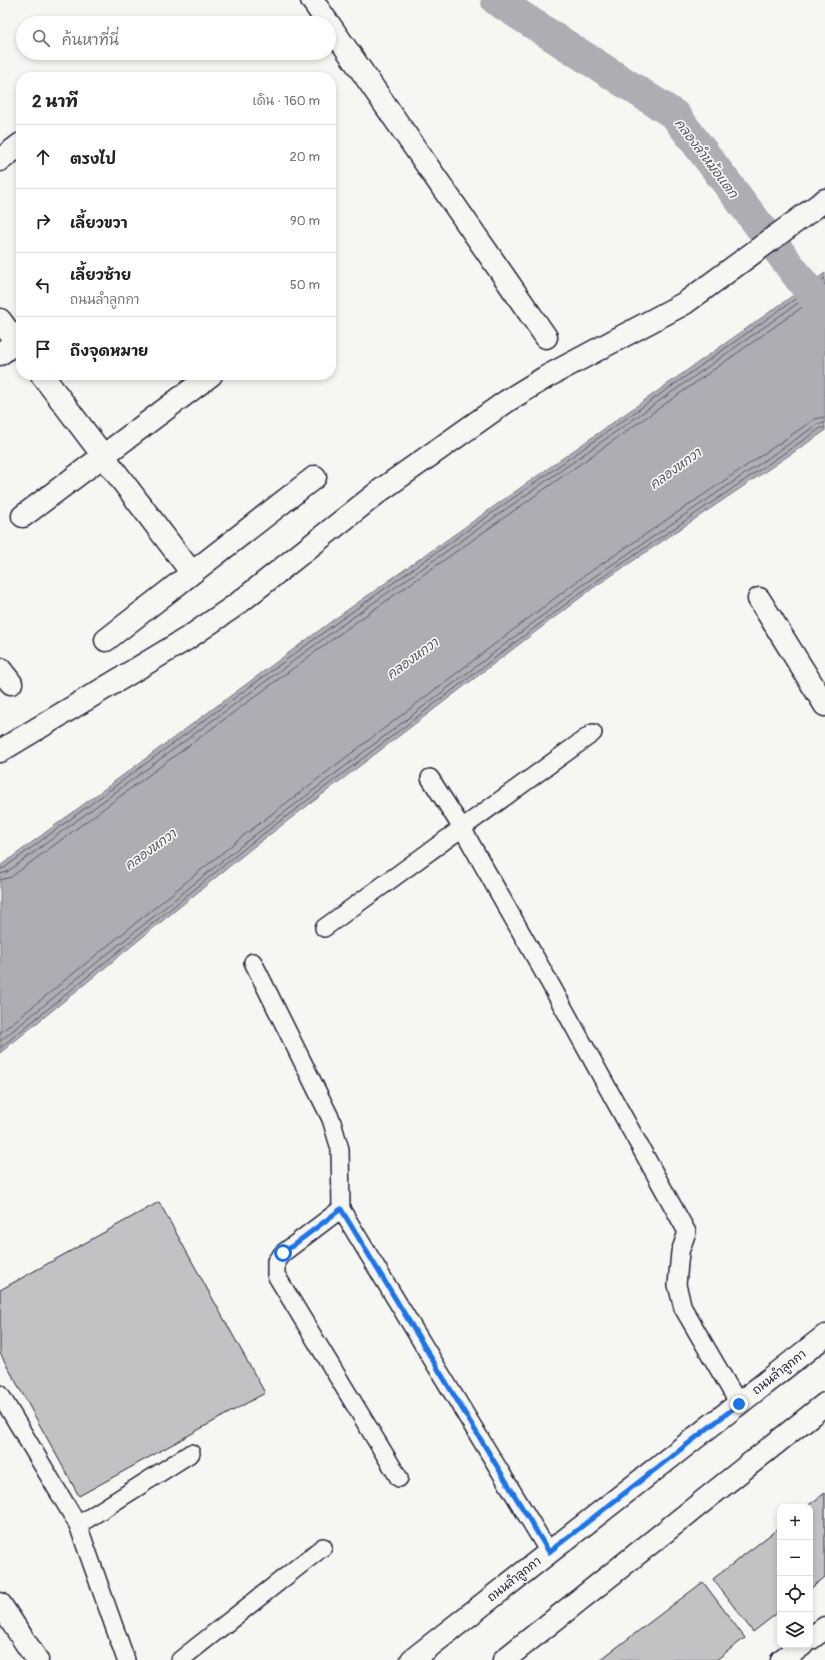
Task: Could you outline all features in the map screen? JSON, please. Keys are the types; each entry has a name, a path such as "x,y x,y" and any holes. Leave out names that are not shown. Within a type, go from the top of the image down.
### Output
{"street":[{"path":"312,0 323,16"},
{"path":"336,34 546,337"},
{"path":"0,160 16,148"},
{"path":"0,750 188,638 236,605 381,490 507,401 546,377 685,303 822,202"},
{"path":"0,320 15,345"},
{"path":"46,380 105,456 192,573"},
{"path":"23,516 204,380"},
{"path":"106,640 315,477"},
{"path":"759,599 825,705"},
{"name":"ถนนลำลูกกา","path":"412,1660 825,1336"},
{"path":"504,1660 825,1404"},
{"path":"0,1604 37,1660"},
{"path":"813,1637 825,1628"},
{"path":"782,1660 798,1648"}],"lane":[{"path":"324,928 593,733"},
{"path":"430,778 462,828 552,987 687,1232 680,1252 677,1285 683,1308 739,1404"},
{"path":"253,962 331,1119 340,1149 341,1209 549,1552"},
{"path":"341,1209 283,1253 276,1261 276,1275 399,1478"},
{"path":"0,1394 78,1525 126,1660"},
{"path":"78,1525 191,1453"},
{"path":"180,1660 324,1546"}],"water":[{"name":"คลองหกวา","path":"825,273 825,431 593,588 252,848 0,1053 0,866 336,618"}],"building":[{"path":"159,1202 265,1393 79,1496 0,1353 0,1290"},
{"path":"825,1493 825,1577 813,1587 813,1504 810,1504"},
{"path":"777,1529 777,1613 753,1632 713,1579"},
{"path":"703,1582 745,1638 716,1660 600,1660"}],"waterway":[{"name":"คลองลำหม้อแตก","path":"496,0 675,115 825,312"}],"route":[{"path":"283,1253 341,1209 549,1552 739,1404"}]}
